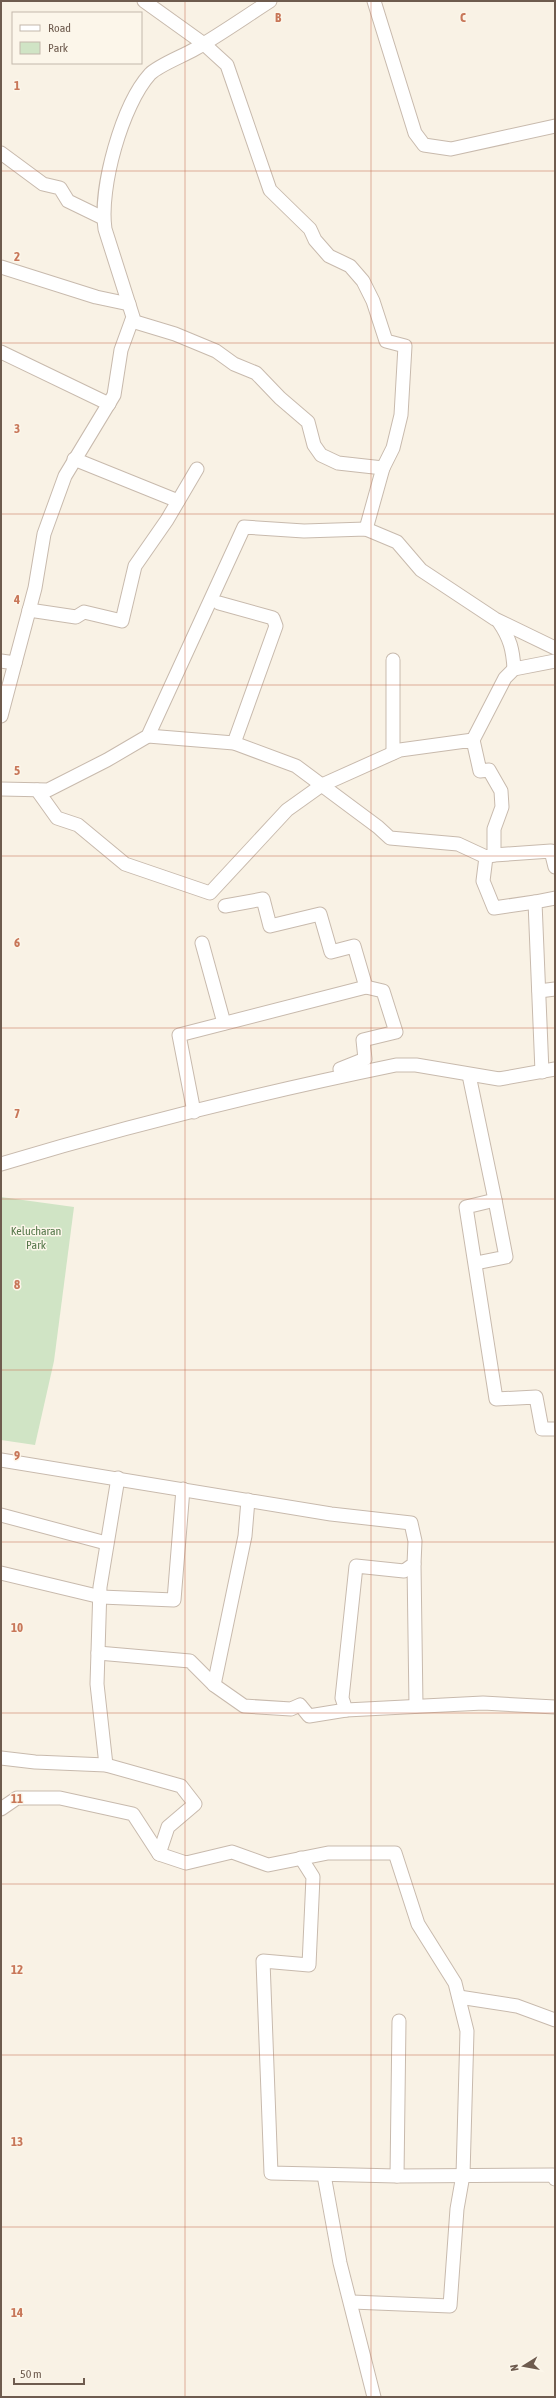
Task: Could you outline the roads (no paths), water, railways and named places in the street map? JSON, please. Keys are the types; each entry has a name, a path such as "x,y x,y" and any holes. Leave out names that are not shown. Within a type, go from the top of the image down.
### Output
{"street":[{"path":"144,1 204,44 227,65 270,190 310,229 315,240 329,256 350,266 363,281 373,301 386,341 405,346 402,415 393,448 383,468 366,529"},
{"path":"1,716 29,610 44,534 65,476 114,395 121,350 132,322 133,317 104,229 103,218 105,190 129,105 151,73 204,44 270,1"},
{"path":"374,1 415,133 424,145 451,149 555,126"},
{"path":"1,153 43,184 60,188 68,201 103,218"},
{"path":"1,267 89,295 129,304"},
{"path":"132,322 175,334 216,351 234,364 256,373 280,398 308,422 314,445 321,455 338,463 383,468"},
{"path":"1,352 109,404"},
{"path":"74,459 178,501"},
{"path":"29,610 76,617 84,612 122,621 135,566 197,470"},
{"path":"1,789 48,790 107,760 148,736 244,527 304,531 366,529 397,542 421,570 498,621 555,648"},
{"path":"220,603 272,618 276,626 234,743"},
{"path":"498,621 509,636 513,649 514,669"},
{"path":"393,660 393,753"},
{"path":"1,661 15,663"},
{"path":"555,661 514,669 502,684 473,740 480,771 489,770 501,791 502,807 494,829 490,856 483,881 494,908 555,898"},
{"path":"148,736 234,743 296,766 378,827 390,838 458,844 490,856 551,851 555,867"},
{"path":"37,790 57,818 78,825 125,864 210,893 287,810 322,785 393,753 407,749 473,740"},
{"path":"225,906 263,899 270,926 320,914 331,952 354,946 366,986"},
{"path":"535,902 542,1072"},
{"path":"202,943 224,1023"},
{"path":"194,1112 179,1035 366,986 383,991 396,1032 363,1040 365,1058 340,1069"},
{"path":"539,991 555,989"},
{"path":"1,1164 62,1145 194,1112 396,1065 416,1065 469,1076 499,1079 555,1069"},
{"path":"469,1076 506,1257 476,1263"},
{"path":"495,1200 466,1207 476,1263 496,1399 536,1397 542,1430 555,1429"},
{"path":"1,1460 331,1514 411,1523 415,1541 416,1706"},
{"path":"106,1765 97,1684 98,1653 106,1543 118,1478"},
{"path":"1,1573 101,1597 174,1600 182,1489"},
{"path":"214,1685 245,1536 248,1500"},
{"path":"1,1515 106,1543"},
{"path":"346,1710 342,1698 356,1566 404,1571 414,1564"},
{"path":"98,1653 190,1661 214,1685 244,1706 291,1709 300,1705 309,1716 346,1710 483,1703 555,1707"},
{"path":"1,1758 35,1762 106,1765 181,1786 194,1804 168,1827 159,1854"},
{"path":"1,1809 17,1798 60,1798 133,1814 159,1854 186,1862 232,1852 268,1865 328,1853 395,1854 418,1924 455,1983 467,2031 463,2175 457,2209 450,2306 352,2302"},
{"path":"301,1858 313,1878 309,1965 263,1961 271,2173 397,2176 553,2175 555,2179"},
{"path":"458,1997 517,2006 555,2020"},
{"path":"397,2176 399,2021"},
{"path":"324,2174 340,2263 352,2302 374,2397"}],"park label":[{"name":"Kelucharan Park","path":"36,1238"}]}
